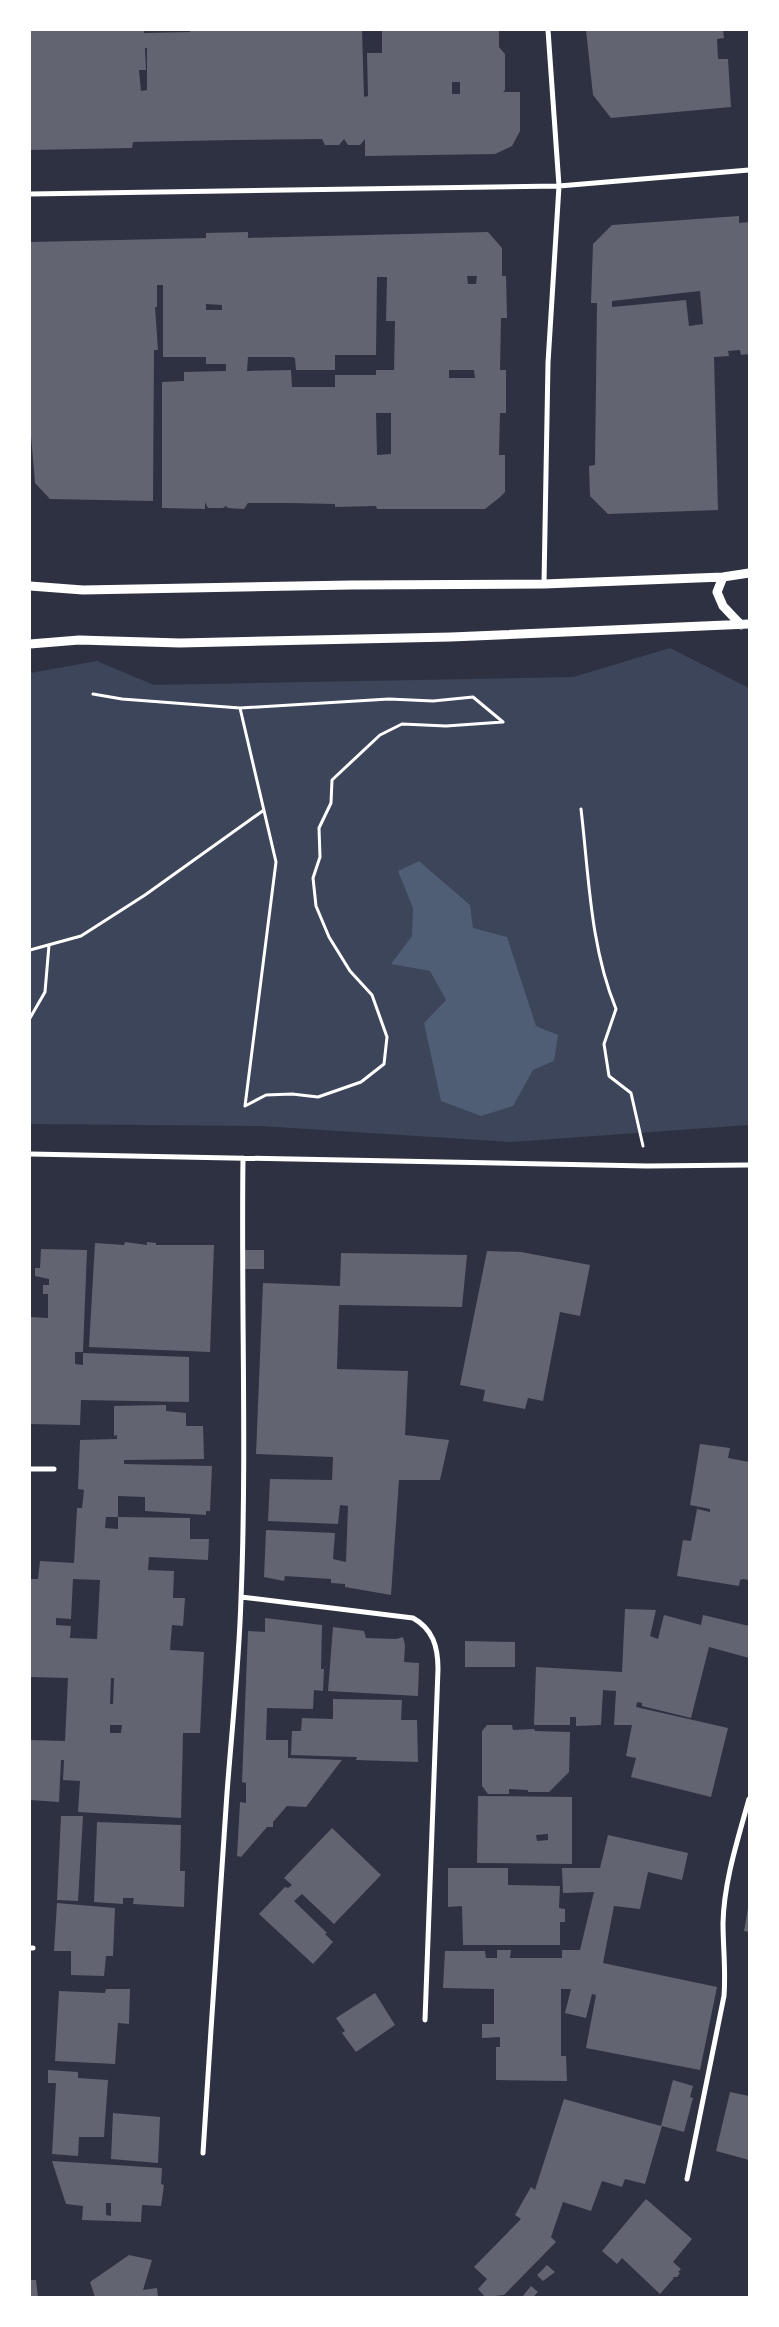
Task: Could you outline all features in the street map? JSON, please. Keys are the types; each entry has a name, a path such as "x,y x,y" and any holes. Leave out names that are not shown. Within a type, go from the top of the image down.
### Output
{"street":[{"path":"544,584 548,363 559,186 548,30"},
{"path":"30,194 559,186 749,170"},
{"path":"30,586 82,590 351,585 544,584 723,577 749,573"},
{"path":"723,577 717,592 723,606 746,626"},
{"path":"30,644 79,640 180,643 452,638 746,626"},
{"path":"30,1154 647,1166 749,1165"},
{"path":"202,2153 227,1793 237,1690 241,1597 245,1440 242,1249 243,1158"},
{"path":"30,1469 54,1469"},
{"path":"241,1597 413,1618 430,1631 435,1644 438,1669 425,2020"},
{"path":"687,2179 724,1996 726,1968 723,1923 727,1891 749,1799"}],"path":[{"path":"93,694 122,699 240,708 389,699 433,701 473,697 503,722 446,726 402,724 380,735 332,780 331,803 319,828 320,856 313,878 316,906 329,937 350,971 372,996 388,1037 384,1064 362,1082 318,1097 292,1094 266,1095 245,1106 276,862 240,708"},
{"path":"581,809 590,903 605,982 616,1008 604,1044 609,1076 631,1093 647,1166"},
{"path":"30,950 81,936 145,895 264,810"},
{"path":"30,1018 45,992 49,945"}],"shaded area":[{"path":"670,648 749,688 749,1125 511,1142 260,1126 30,1124 30,673 97,661 154,685 573,677"},
{"path":"419,861 470,905 473,928 507,937 536,1026 558,1035 554,1061 533,1070 513,1106 481,1116 441,1101 424,1023 446,1000 430,971 391,964 412,936 413,908 398,871"}],"building":[{"path":"30,30 144,30 144,33 190,32 190,30 362,30 364,97 368,96 367,53 382,53 382,30 499,30 499,47 505,54 505,90 503,92 520,92 520,131 512,146 495,154 365,156 365,139 360,145 348,145 344,139 339,145 325,145 322,139 234,140 133,142 132,148 30,150","holes":["145,48 147,48 147,90 141,91 139,70 146,70","452,82 460,82 460,94 452,94"]},
{"path":"586,30 723,30 724,38 717,39 718,59 728,59 731,107 611,118 593,95"},
{"path":"739,216 739,223 749,222 749,354 741,355 740,350 728,351 729,356 714,357 718,510 608,514 590,496 589,466 595,465 597,303 591,303 593,244 612,225","holes":["700,291 703,324 689,326 686,300 612,307 612,301"]},
{"path":"248,232 248,238 488,232 502,248 502,276 506,276 507,318 501,318 500,370 506,370 506,413 500,413 499,455 505,455 505,492 485,509 377,509 376,506 335,507 335,504 248,503 244,509 228,508 226,506 223,508 208,508 205,502 205,509 162,508 162,382 184,381 184,372 226,371 226,364 206,364 206,357 163,357 163,285 157,285 157,307 155,307 158,350 154,350 153,501 50,499 35,483 30,424 31,242 206,238 206,233","holes":["467,276 477,276 476,284 468,284","377,277 387,277 386,321 395,321 394,370 376,370 376,375 335,375 335,387 292,387 291,370 247,371 248,357 292,357 295,358 296,370 335,370 335,355 376,355","206,304 222,305 222,310 206,310","449,370 474,370 475,378 449,378","376,413 391,413 391,454 377,455"]},
{"path":"125,1242 147,1245 147,1242 156,1243 156,1245 214,1245 210,1352 89,1347 95,1243 124,1245"},
{"path":"41,1249 87,1250 83,1352 75,1352 75,1364 83,1365 83,1353 189,1357 189,1402 81,1400 80,1425 30,1424 30,1317 48,1318 48,1294 43,1294 43,1285 49,1285 49,1279 35,1276 35,1268 40,1268"},
{"path":"245,1250 264,1250 264,1269 245,1269"},
{"path":"487,1251 521,1252 590,1265 580,1316 560,1312 543,1401 528,1398 525,1409 483,1401 485,1390 460,1385"},
{"path":"341,1253 467,1255 462,1307 339,1305 337,1369 408,1371 405,1435 449,1440 440,1480 399,1480 391,1595 345,1587 345,1584 331,1583 331,1579 285,1576 284,1581 264,1577 266,1530 335,1533 333,1559 346,1562 348,1506 340,1505 338,1524 268,1521 270,1479 332,1480 333,1457 256,1454 263,1283 340,1286"},
{"path":"166,1405 166,1411 186,1413 186,1426 203,1426 204,1459 124,1460 124,1464 212,1466 210,1511 206,1511 206,1515 145,1511 145,1497 118,1496 118,1517 190,1518 190,1539 209,1539 208,1560 149,1557 148,1570 174,1571 173,1598 185,1598 183,1626 172,1625 170,1650 204,1652 200,1733 183,1733 181,1818 78,1812 80,1781 63,1780 64,1760 61,1760 59,1802 30,1800 30,1740 65,1741 68,1678 30,1677 30,1579 38,1579 40,1561 74,1563 77,1508 82,1508 84,1490 78,1489 80,1440 117,1439 117,1435 114,1436 114,1406","holes":["106,1517 118,1517 118,1529 105,1528","73,1579 100,1580 97,1639 70,1638 71,1626 56,1625 56,1618 71,1619","111,1678 114,1678 113,1704 110,1704","110,1725 122,1725 121,1733 110,1733"]},
{"path":"700,1444 730,1448 728,1458 749,1462 749,1580 740,1580 739,1586 677,1576 683,1540 691,1541 697,1509 710,1512 710,1509 690,1505"},
{"path":"625,1609 656,1610 650,1636 658,1639 664,1615 701,1625 703,1615 749,1626 749,1658 709,1647 691,1718 642,1706 642,1703 637,1702 636,1707 728,1728 711,1797 631,1777 636,1758 626,1756 632,1725 614,1725 616,1691 603,1690 601,1725 576,1726 576,1717 570,1717 570,1725 534,1725 536,1667 622,1672"},
{"path":"265,1618 322,1625 321,1669 324,1669 323,1691 314,1690 313,1709 267,1708 266,1740 288,1740 288,1758 342,1760 306,1807 287,1806 273,1822 273,1827 267,1827 241,1857 237,1856 240,1802 246,1803 246,1783 242,1782 248,1631 265,1632"},
{"path":"333,1627 364,1631 366,1638 396,1639 403,1637 405,1645 404,1662 419,1663 418,1696 328,1691"},
{"path":"465,1641 515,1642 515,1667 465,1667"},
{"path":"333,1699 402,1700 401,1720 417,1720 418,1762 356,1760 357,1757 291,1755 292,1731 301,1731 302,1718 333,1719"},
{"path":"487,1725 512,1725 513,1730 534,1729 535,1731 570,1732 569,1772 549,1792 528,1792 528,1790 509,1789 509,1794 488,1794 482,1786 482,1731"},
{"path":"478,1796 572,1797 572,1864 477,1863","holes":["548,1834 548,1840 537,1841 536,1835"]},
{"path":"61,1816 83,1816 78,1901 57,1900"},
{"path":"97,1822 181,1825 180,1871 185,1871 184,1907 133,1904 134,1898 123,1898 123,1904 94,1902"},
{"path":"332,1828 381,1875 334,1924 302,1894 294,1901 327,1933 325,1934 333,1942 313,1964 259,1914 285,1887 288,1888 292,1885 284,1878"},
{"path":"608,1835 688,1853 682,1880 648,1872 640,1909 614,1906 603,1963 717,1987 700,2070 586,2048 596,1995 592,1994 586,2018 565,2013 571,1989 561,1989 561,2056 566,2056 567,2081 496,2080 496,2047 500,2047 500,2037 482,2038 482,2024 494,2024 494,1989 443,1988 445,1951 485,1951 486,1958 497,1958 497,1950 511,1950 510,1958 562,1958 562,1950 580,1950 594,1892 563,1893 562,1868 600,1868"},
{"path":"448,1868 508,1868 508,1885 560,1886 559,1908 565,1909 565,1922 560,1922 560,1945 463,1945 462,1906 448,1907"},
{"path":"57,1903 115,1908 113,1956 106,1956 104,1976 71,1975 71,1951 54,1951"},
{"path":"749,1908 749,1932 744,1931"},
{"path":"106,1989 130,1989 129,2024 118,2023 115,2064 55,2061 59,1991 105,1993"},
{"path":"375,1993 395,2025 356,2052 342,2033 345,2031 336,2018"},
{"path":"48,2070 78,2072 78,2078 108,2080 104,2137 79,2137 78,2156 52,2154 56,2083 48,2083"},
{"path":"673,2080 693,2086 690,2097 693,2098 684,2132 662,2126 645,2184 625,2179 622,2187 602,2181 591,2211 563,2202 551,2237 556,2242 504,2295 485,2297 478,2289 487,2279 474,2267 521,2219 515,2215 531,2187 535,2190 564,2099 661,2126"},
{"path":"730,2092 749,2096 749,2160 716,2151"},
{"path":"113,2113 160,2117 158,2163 111,2159"},
{"path":"52,2161 162,2168 161,2184 164,2185 161,2206 142,2205 141,2222 82,2220 83,2206 66,2204","holes":["106,2203 111,2203 111,2216 106,2215"]},
{"path":"646,2199 692,2239 673,2262 681,2269 678,2272 680,2273 677,2277 672,2277 674,2278 660,2294 622,2258 617,2264 602,2251"},
{"path":"129,2255 152,2260 143,2290 157,2288 158,2297 95,2297 90,2282"},
{"path":"547,2265 555,2272 543,2281 537,2275"},
{"path":"30,2280 36,2280 38,2297 30,2297"},
{"path":"531,2286 538,2292 533,2297 522,2297"}]}
